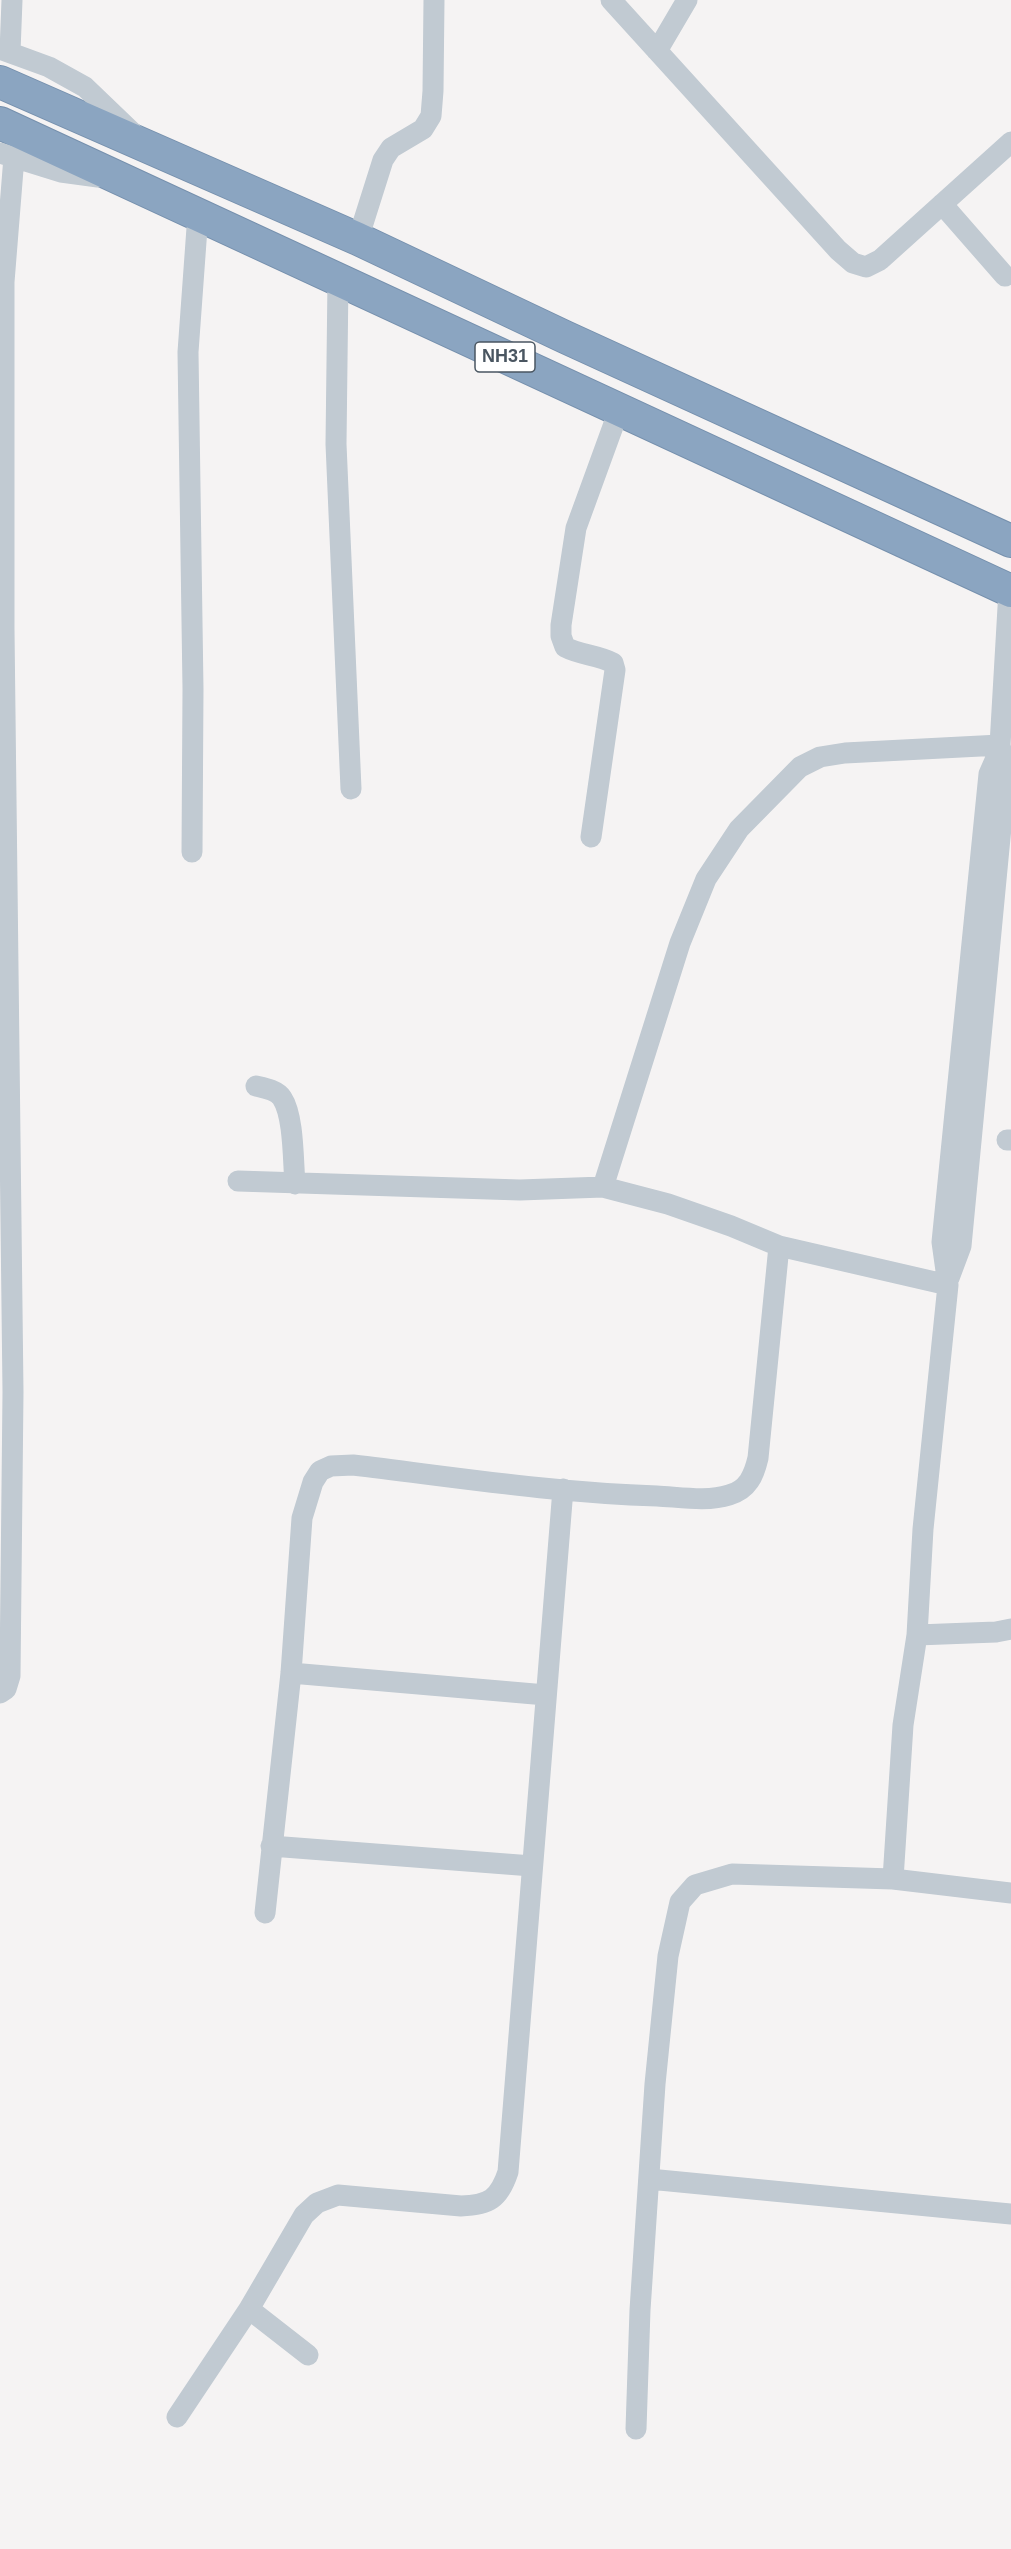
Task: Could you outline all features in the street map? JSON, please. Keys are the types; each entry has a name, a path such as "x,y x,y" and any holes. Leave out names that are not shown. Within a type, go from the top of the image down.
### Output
{"highway":[{"name":"NH31","path":"0,82 358,239 575,342 1011,541"},
{"name":"NH31","path":"0,123 1010,590"}],"street":[{"path":"12,0 5,50 49,67 85,87 146,147"},
{"path":"358,239 383,160 391,148 423,129 431,116 434,0"},
{"path":"611,0 838,250 853,263 866,267 880,260 1011,142"},
{"path":"657,51 687,0"},
{"path":"0,1693 6,1689 10,1676 13,1392 4,970 2,282 7,155 61,172 131,182"},
{"path":"942,204 1005,276"},
{"path":"192,852 193,689 189,352 198,214"},
{"path":"338,280 336,444 351,789"},
{"path":"591,837 615,670 613,663 606,659 574,652 565,647 561,636 561,625 576,528 619,410"},
{"path":"893,1879 903,1725 917,1635 923,1529 948,1281 942,1242 989,774 1000,747 1010,590"},
{"path":"603,1186 680,943 706,879 739,829 800,767 820,757 844,753 1000,747"},
{"path":"256,1086 271,1090 281,1096 287,1109 295,1184"},
{"path":"238,1181 520,1190 603,1186 668,1204 779,1246 948,1281"},
{"path":"264,1913 291,1673 302,1518 313,1482 320,1471 331,1466 354,1466 635,1496 696,1498 729,1496 745,1487 754,1473 758,1458 779,1246"},
{"path":"177,2417 249,2309 304,2215 317,2203 338,2195 461,2206 480,2205 495,2197 503,2186 508,2172 563,1489"},
{"path":"917,1635 996,1632 1011,1629"},
{"path":"291,1673 546,1695"},
{"path":"271,1846 532,1866"},
{"path":"636,2429 640,2310 655,2084 668,1956 680,1902 695,1885 732,1874 893,1879 1011,1893"},
{"path":"649,2179 1011,2214"},
{"path":"249,2309 308,2355"}]}
